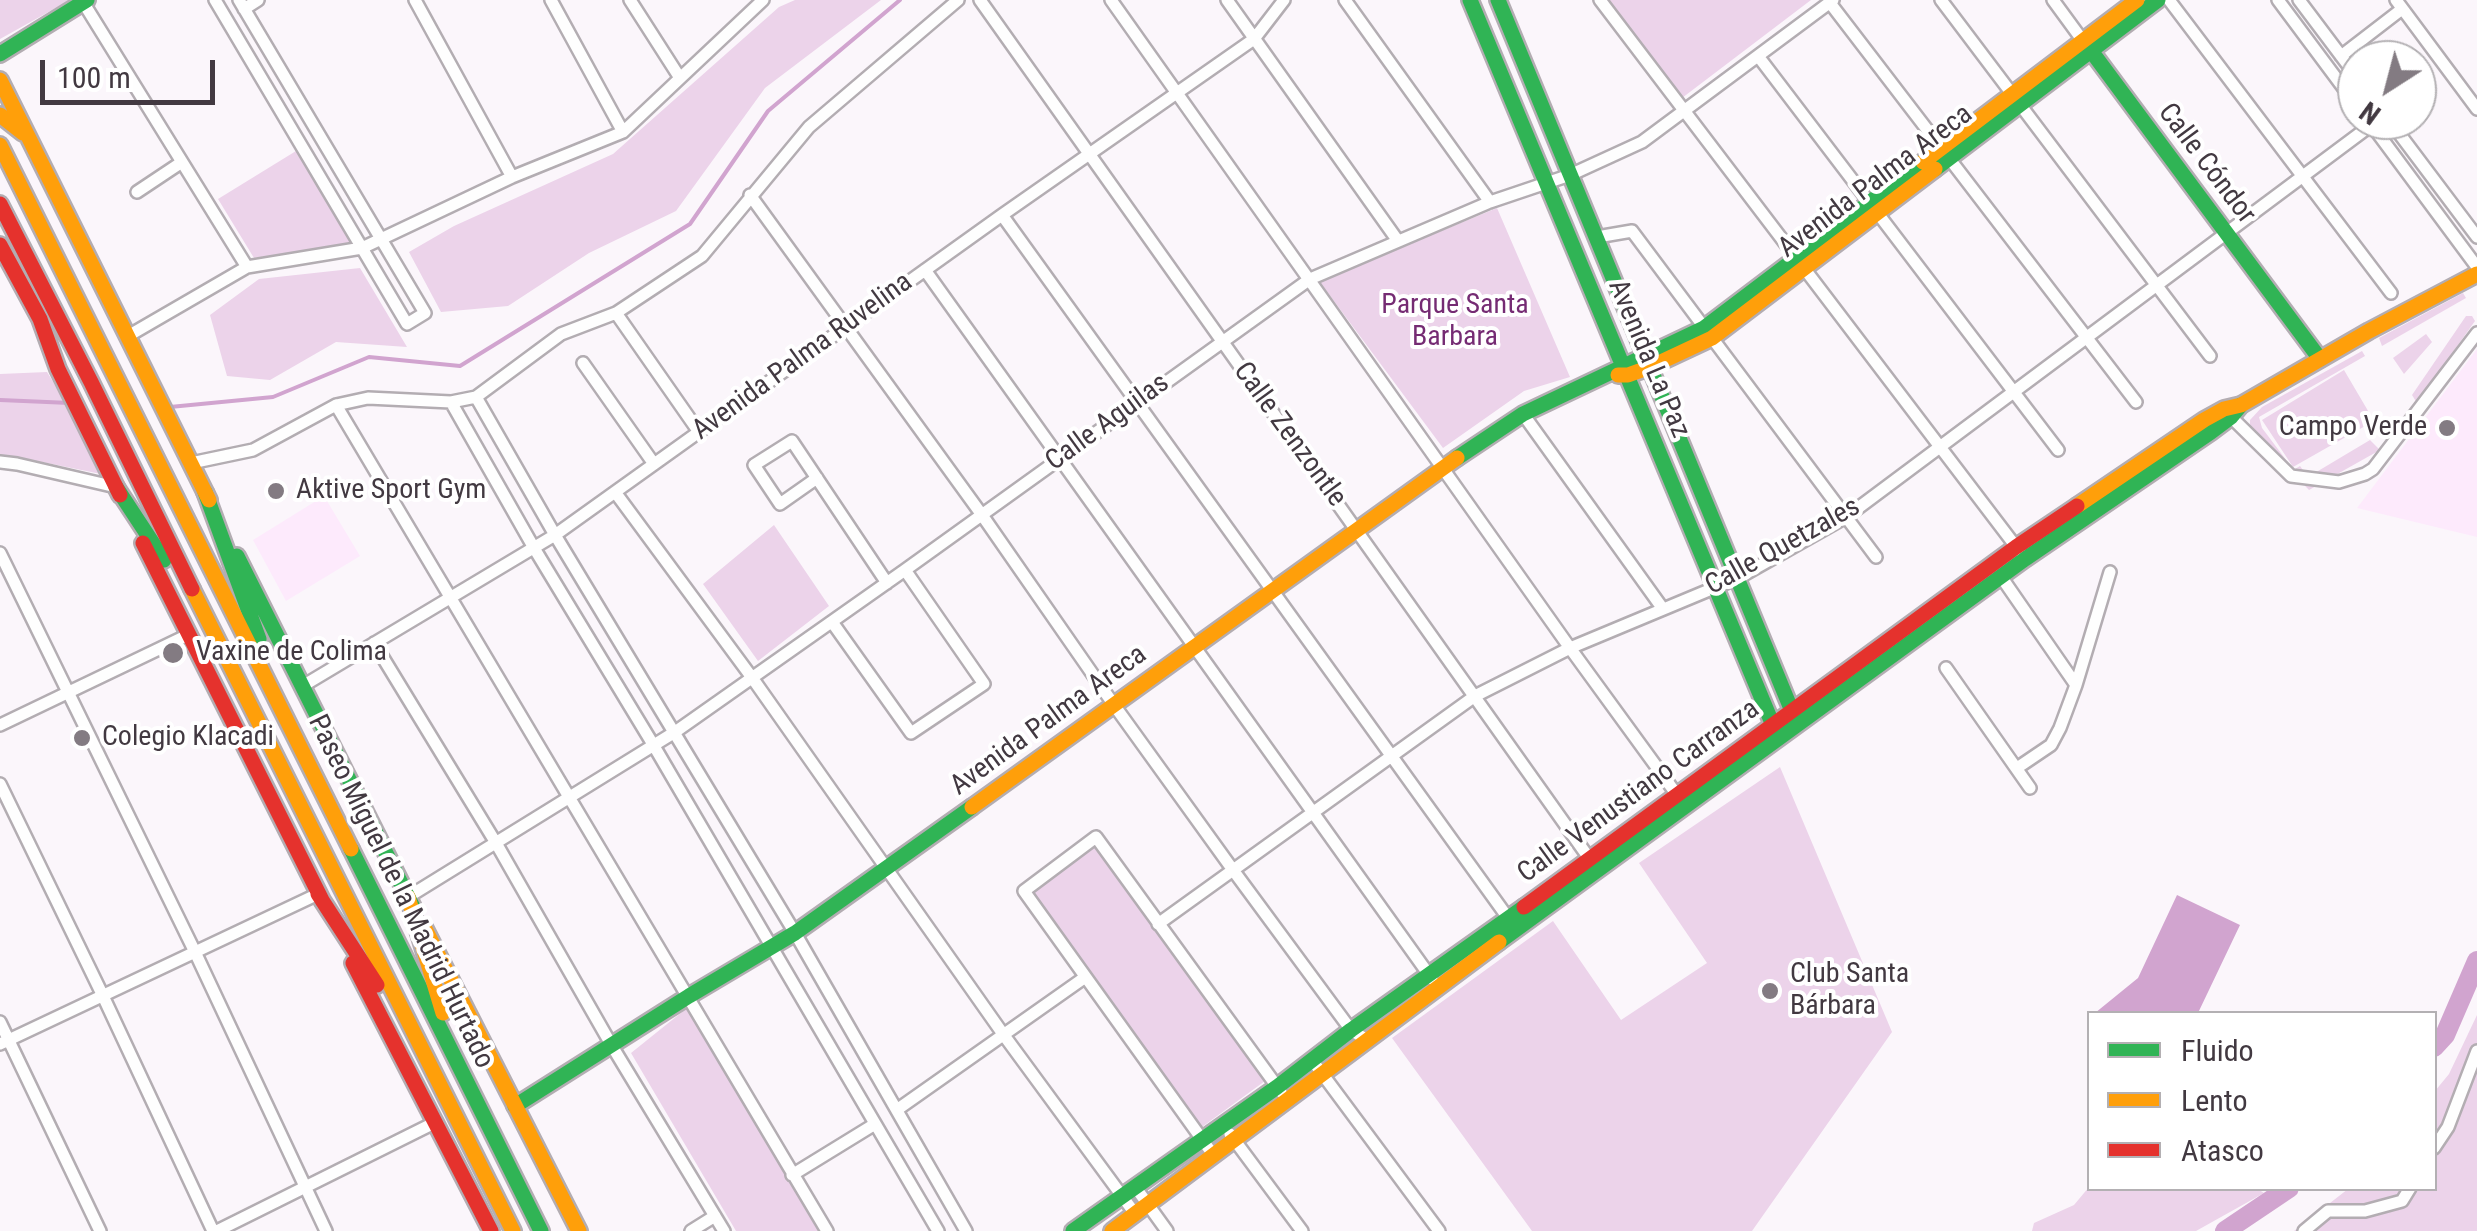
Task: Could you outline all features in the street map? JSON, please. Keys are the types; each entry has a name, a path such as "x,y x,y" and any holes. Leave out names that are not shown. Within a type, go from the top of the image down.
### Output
{"main road":[{"name":"Avenida La Paz","path":"1470,0 1776,731"},
{"name":"Avenida La Paz","path":"1498,0 1795,718"},
{"name":"Avenida Palma Areca","path":"2087,46 2137,0"},
{"name":"Avenida Palma Areca","path":"515,1106 688,996 795,934 1443,467 1523,414 1708,333 2087,46 2158,0"},
{"path":"0,54 85,1"},
{"name":"Calle Cóndor","path":"2087,46 2320,359"},
{"path":"0,80 578,1231"},
{"path":"0,115 30,139"},
{"name":"Paseo Miguel de la Madrid Hurtado","path":"0,145 541,1231"},
{"name":"Paseo Miguel de la Madrid Hurtado","path":"0,204 512,1231"},
{"path":"0,245 40,318 58,369 188,635 490,1231"},
{"name":"Calle Venustiano Carranza","path":"1317,1066 1366,1040 1433,981 1992,578 2021,553 2232,411 2477,270"},
{"path":"116,487 212,631"},
{"path":"205,492 296,739"},
{"path":"318,894 437,1079"},
{"path":"408,897 460,1068"},
{"name":"Calle Venustiano Carranza","path":"1112,1231 1235,1140 1351,1030 1433,981"},
{"name":"Calle Venustiano Carranza","path":"1073,1231 1224,1125 1282,1094"}],"street":[{"path":"215,0 407,324 425,313 241,4 258,0"},
{"path":"415,0 512,177"},
{"path":"552,0 623,132"},
{"path":"630,0 680,78"},
{"path":"128,336 246,267 362,248 512,177 623,132 763,0"},
{"path":"190,463 253,450 336,405 368,398 451,402 476,396 560,334 616,313 702,256 810,127 958,0"},
{"name":"Calle Zenzontle","path":"980,0 1594,865"},
{"path":"1111,0 1681,800"},
{"path":"1227,0 1398,241"},
{"name":"Avenida Palma Ruvelina","path":"302,687 555,535 1254,39 1284,0"},
{"path":"1345,0 1490,202"},
{"path":"1600,0 2021,553"},
{"path":"1941,0 2210,356"},
{"name":"Calle Cóndor","path":"2053,0 2087,46"},
{"path":"2170,0 2391,293"},
{"path":"2278,0 2337,79"},
{"path":"2299,0 2337,51"},
{"path":"85,1 246,267"},
{"path":"1831,1 2136,402"},
{"name":"Calle Aguilas","path":"408,897 654,746 753,679 1310,279 1642,142 1831,1"},
{"path":"2359,40 2399,4 2477,109"},
{"path":"1758,56 2058,450"},
{"name":"Calle Quetzales","path":"1158,924 1474,696 1570,648 1738,578 1846,517 2349,140"},
{"path":"2385,140 2477,270"},
{"path":"2404,140 2477,237"},
{"path":"137,192 182,162"},
{"path":"750,196 1233,870 1351,1030 1366,1040"},
{"path":"1002,216 1512,923"},
{"path":"1597,237 1632,231 1876,557"},
{"path":"925,270 1433,981"},
{"path":"616,313 699,432"},
{"path":"2232,411 2292,476 2339,482 2366,474 2477,333"},
{"path":"583,364 654,464"},
{"path":"476,396 898,1109 966,1231"},
{"path":"451,402 938,1231"},
{"path":"336,405 827,1231"},
{"path":"1523,414 1663,609"},
{"path":"817,478 780,504 754,466 792,440 888,583"},
{"path":"0,462 116,487"},
{"path":"615,492 753,679 1002,1034 1142,1210 1168,1231"},
{"path":"0,553 326,1231"},
{"path":"832,622 910,732 984,684 906,570"},
{"path":"2017,768 2051,744 2060,728 2110,572"},
{"path":"1992,578 2011,593 2076,685"},
{"path":"0,726 188,635"},
{"path":"374,643 724,1231"},
{"path":"1946,668 2030,788"},
{"path":"0,784 215,1231 434,1123"},
{"path":"1214,1156 1024,890 1096,838 1282,1094"},
{"path":"4,1042 318,894"},
{"path":"898,1109 1084,978"},
{"path":"0,1022 4,1042 100,1231"},
{"path":"2437,1144 2448,1127 2477,1051"},
{"path":"1317,1066 1439,1231"},
{"path":"792,1175 875,1124"},
{"path":"1224,1125 1302,1231"},
{"path":"2304,1231 2328,1211 2365,1210 2402,1202 2408,1191"},
{"path":"691,1231 715,1216"}],"shaded area":[{"name":"Campo Verde","path":"2477,349 2477,537 2357,508"},
{"path":"324,496 360,556 286,601 253,540"},
{"path":"2177,895 2240,925 2199,1011 2097,1011 2138,978"}],"green space":[{"path":"0,0 70,0 0,39"},
{"path":"795,0 881,0 765,88 676,211 589,253 508,306 441,312 409,252 454,226 613,154 779,7"},
{"path":"1609,0 1811,0 1682,98"},
{"path":"296,151 354,245 254,258 218,199"},
{"name":"Parque Santa Barbara","path":"1497,208 1570,377 1524,391 1443,448 1319,281"},
{"path":"360,268 407,347 336,342 270,380 227,376 210,315 259,279"},
{"path":"2463,293 2466,298 2382,346 2379,338"},
{"path":"2466,316 2475,321 2417,403 2412,395"},
{"path":"2426,334 2432,342 2404,374 2393,358"},
{"path":"2362,351 2365,356 2259,417 2262,428 2296,473 2300,466 2308,477 2370,440 2380,450 2309,490 2254,433 2250,420 2262,407"},
{"path":"2344,370 2374,421 2293,467 2262,420"},
{"path":"47,372 101,474 0,457 0,374"},
{"path":"774,525 829,606 758,661 703,584"},
{"name":"Club Santa Bárbara","path":"1780,767 1892,1032 1752,1231 1532,1231 1392,1038 1553,921 1621,1020 1707,963 1639,863"},
{"path":"1094,846 1265,1081 1202,1127 1031,892"},
{"path":"687,1008 819,1231 736,1231 631,1053"},
{"path":"2477,1015 2477,1231 2294,1231 2345,1191 2437,1191 2437,1089 2449,1074"},
{"path":"2087,1189 2264,1193 2196,1231 2032,1231 2034,1223 2074,1205"}],"waterway":[{"path":"170,407 273,397 369,357 460,366 690,224 768,111 900,0"},
{"path":"0,400 70,403"},
{"path":"2437,1044 2445,1035 2477,961"},
{"path":"2225,1231 2285,1191"}],"traffic: fast":[{"path":"0,54 87,0"},
{"path":"1470,0 1775,730"},
{"path":"1498,0 1794,716"},
{"path":"1935,169 2158,0"},
{"path":"2086,44 2320,359"},
{"path":"1457,458 1523,414 1704,328 1923,162"},
{"path":"1499,942 2025,559 2211,432 2241,405"},
{"path":"116,487 164,560"},
{"path":"205,492 259,639"},
{"path":"237,556 413,907"},
{"path":"515,1106 795,933 972,807"},
{"path":"351,849 541,1231"},
{"path":"1073,1231 1524,907"}],"traffic: slow":[{"path":"1923,162 2137,0"},
{"path":"0,80 209,500"},
{"path":"0,115 23,133"},
{"path":"0,145 351,849"},
{"path":"1618,375 1650,367 1712,338 1935,169"},
{"path":"2077,506 2204,420 2241,405 2477,274"},
{"path":"972,807 1457,458"},
{"path":"192,589 513,1231"},
{"path":"408,897 443,1013"},
{"path":"424,927 579,1231"},
{"path":"1112,1231 1499,942"}],"traffic: jam":[{"path":"0,204 192,589"},
{"path":"0,245 40,319 58,369 120,495"},
{"path":"1524,907 2077,506"},
{"path":"143,543 323,902"},
{"path":"318,894 377,985"},
{"path":"353,963 491,1231"}],"place":[{"name":"Campo Verde","path":"2447,428"},
{"name":"Aktive Sport Gym","path":"276,491"},
{"name":"Vaxine de Colima","path":"173,653"},
{"name":"Colegio Klacadi","path":"82,738"},
{"name":"Club Santa Bárbara","path":"1770,991"}]}
